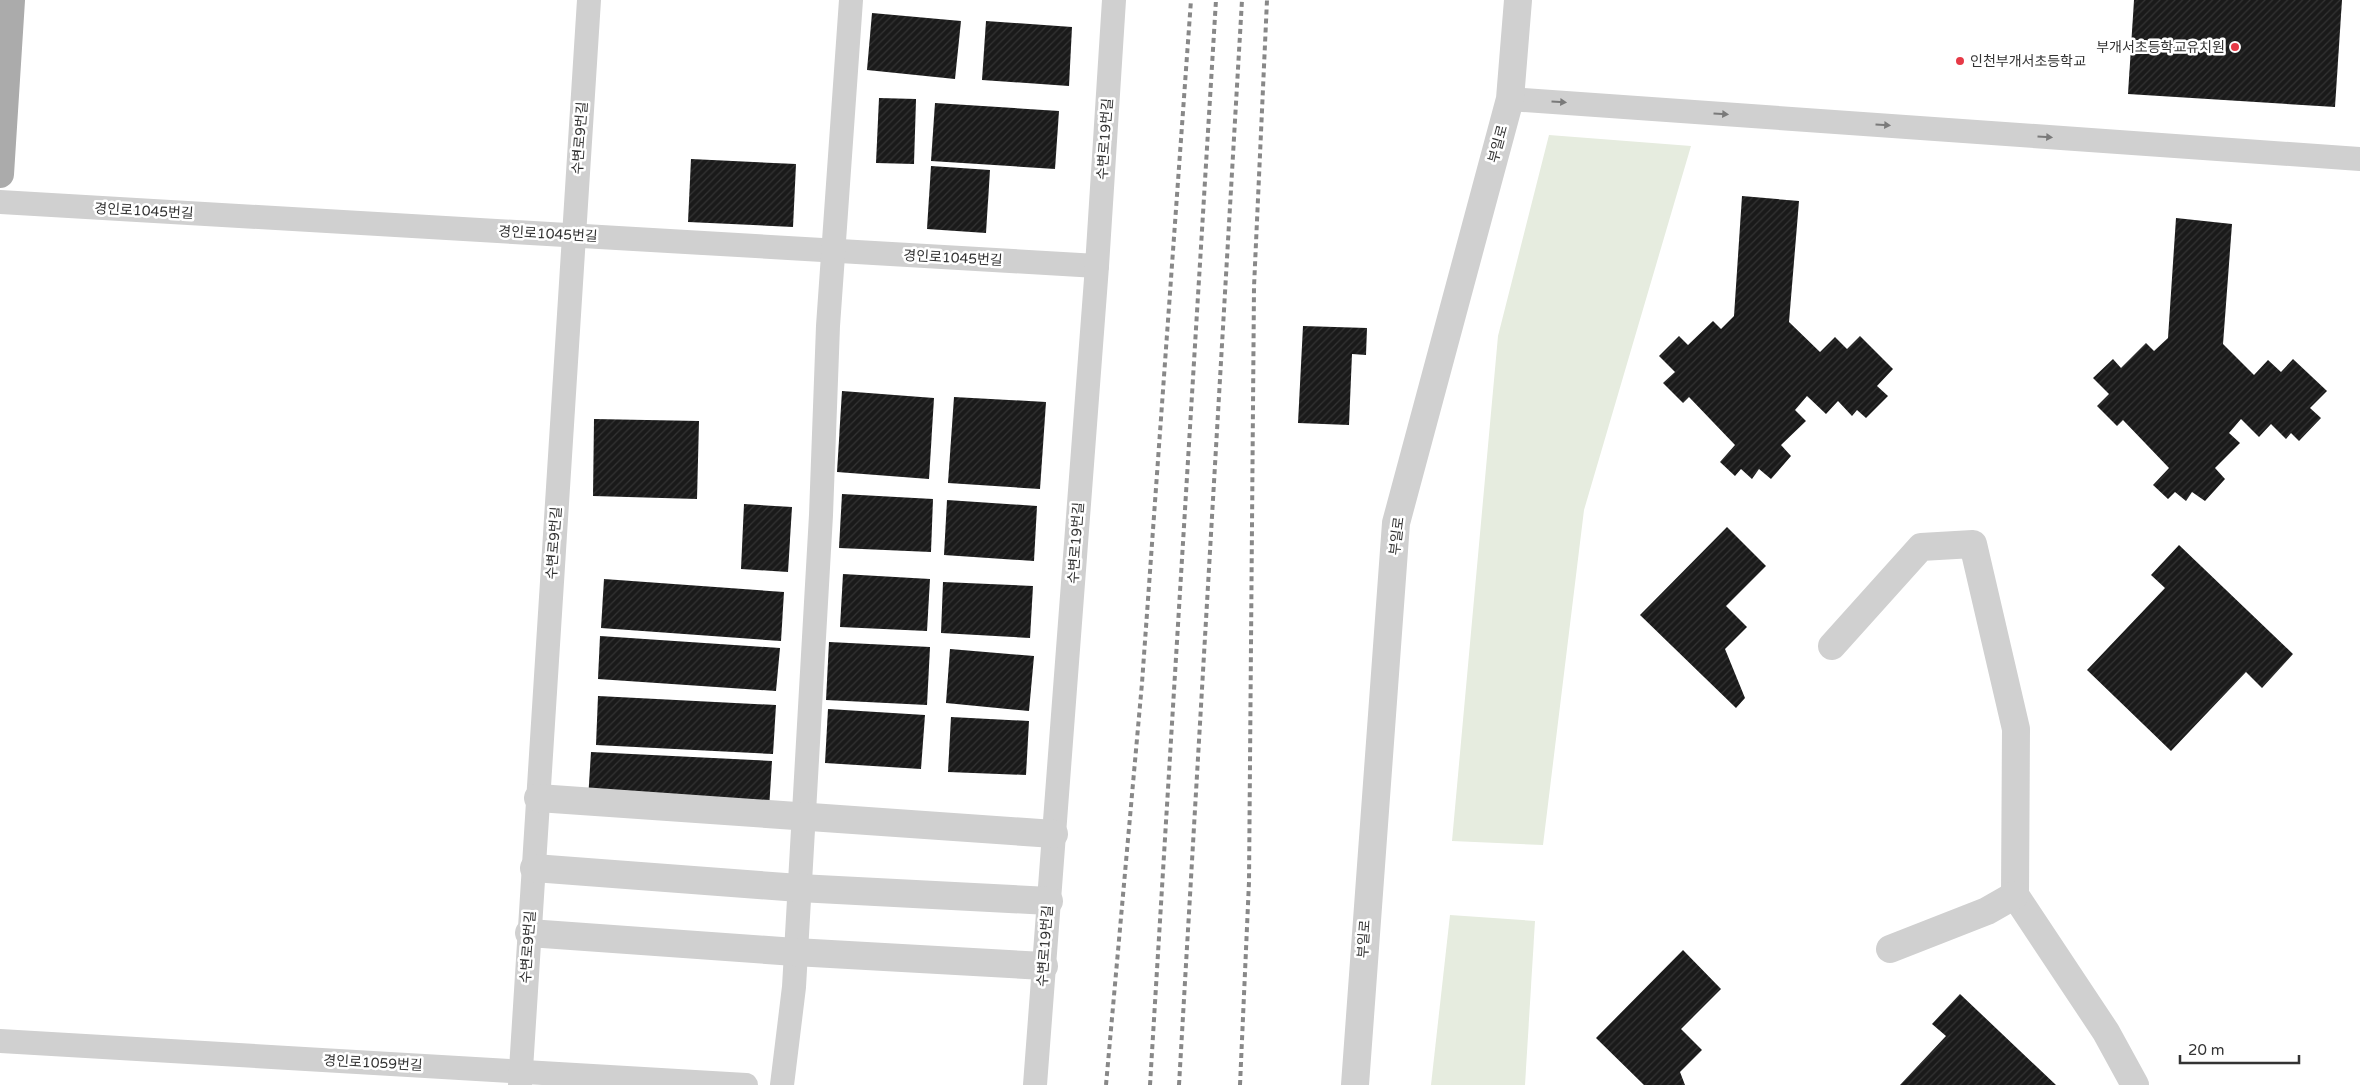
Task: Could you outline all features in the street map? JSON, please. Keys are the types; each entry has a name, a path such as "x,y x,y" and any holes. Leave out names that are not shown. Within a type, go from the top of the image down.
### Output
{"main road":[{"path":"0,174 11,0"}],"street":[{"name":"부일로","path":"1355,1085 1396,523 1510,99 1518,0"},
{"path":"1832,646 1921,547 1973,544 2016,729 2015,895 2106,1032 2136,1085"},
{"path":"538,798 1054,834"},
{"path":"534,868 800,888 1049,901"},
{"path":"1890,949 1986,911 2015,895"},
{"path":"529,933 796,952 1044,966"}],"lane":[{"name":"수변로9번길","path":"520,1078 589,0"},
{"path":"782,1085 796,952 821,515 828,326 851,0"},
{"name":"수변로19번길","path":"1035,1085 1097,266 1114,0"},
{"path":"1510,99 2360,159"},
{"name":"경인로1045번길","path":"0,202 1097,266"},
{"name":"경인로1059번길","path":"0,1041 520,1078 746,1085"}],"shaded area":[{"path":"1549,135 1691,146 1584,510 1543,845 1452,841 1498,336"},
{"path":"1450,915 1535,921 1525,1085 1431,1085"}],"building":[{"name":"부개서초등학교유치원","path":"2134,0 2342,0 2335,107 2128,94"},
{"path":"872,13 961,21 955,79 867,70"},
{"path":"986,21 1072,27 1069,86 982,80"},
{"path":"879,98 916,99 914,164 876,163"},
{"path":"935,103 1059,111 1055,169 931,161"},
{"path":"691,159 796,164 793,227 688,222"},
{"path":"931,166 990,170 986,233 927,229"},
{"path":"1742,196 1799,201 1789,322 1820,352 1835,337 1847,349 1860,336 1893,369 1877,386 1888,396 1866,418 1857,410 1852,416 1838,401 1826,414 1807,396 1795,410 1806,421 1781,445 1791,456 1771,479 1759,469 1752,479 1741,469 1735,476 1720,462 1735,445 1689,397 1683,403 1663,383 1675,372 1659,356 1679,336 1688,345 1713,321 1721,329 1734,316"},
{"path":"2176,218 2232,224 2223,344 2254,375 2268,360 2281,372 2293,359 2327,391 2310,408 2321,418 2299,441 2291,433 2286,439 2271,424 2259,437 2241,419 2229,433 2240,443 2215,468 2225,479 2205,501 2192,492 2186,501 2175,492 2168,499 2153,485 2169,468 2123,420 2117,426 2097,406 2109,394 2093,378 2113,359 2121,368 2146,343 2154,351 2168,338"},
{"path":"1303,326 1367,328 1366,355 1352,354 1349,425 1298,423"},
{"path":"842,391 934,398 929,479 837,472"},
{"path":"954,397 1046,402 1040,489 948,483"},
{"path":"594,419 699,421 697,499 593,496"},
{"path":"842,494 933,499 931,552 839,548"},
{"path":"947,500 1037,506 1034,561 944,555"},
{"path":"744,504 792,507 788,572 741,569"},
{"path":"1727,527 1766,566 1726,606 1747,627 1725,649 1745,698 1736,708 1640,615"},
{"path":"2179,545 2293,654 2262,688 2246,672 2171,751 2087,670 2165,588 2151,575"},
{"path":"843,574 930,579 927,631 840,627"},
{"path":"604,579 784,592 781,641 601,628"},
{"path":"943,582 1033,586 1030,638 941,633"},
{"path":"600,636 780,648 776,691 598,679"},
{"path":"829,642 930,647 927,705 826,700"},
{"path":"950,649 1034,656 1029,711 946,703"},
{"path":"598,696 776,705 773,754 596,745"},
{"path":"828,709 925,715 921,769 825,763"},
{"path":"951,717 1029,721 1026,775 948,772"},
{"path":"591,752 772,761 769,809 588,800"},
{"path":"1683,950 1721,989 1681,1029 1702,1050 1680,1072 1685,1085 1644,1085 1596,1038"},
{"path":"1960,994 2056,1085 1900,1085 1946,1036 1932,1024"}],"railway":[{"path":"1106,1085 1142,683 1191,0"},
{"path":"1150,1085 1216,0"},
{"path":"1179,1085 1242,0"},
{"path":"1240,1085 1249,882 1254,287 1267,0"}],"place":[{"name":"부개서초등학교유치원","path":"2235,47"},
{"name":"인천부개서초등학교","path":"1960,61"}]}
